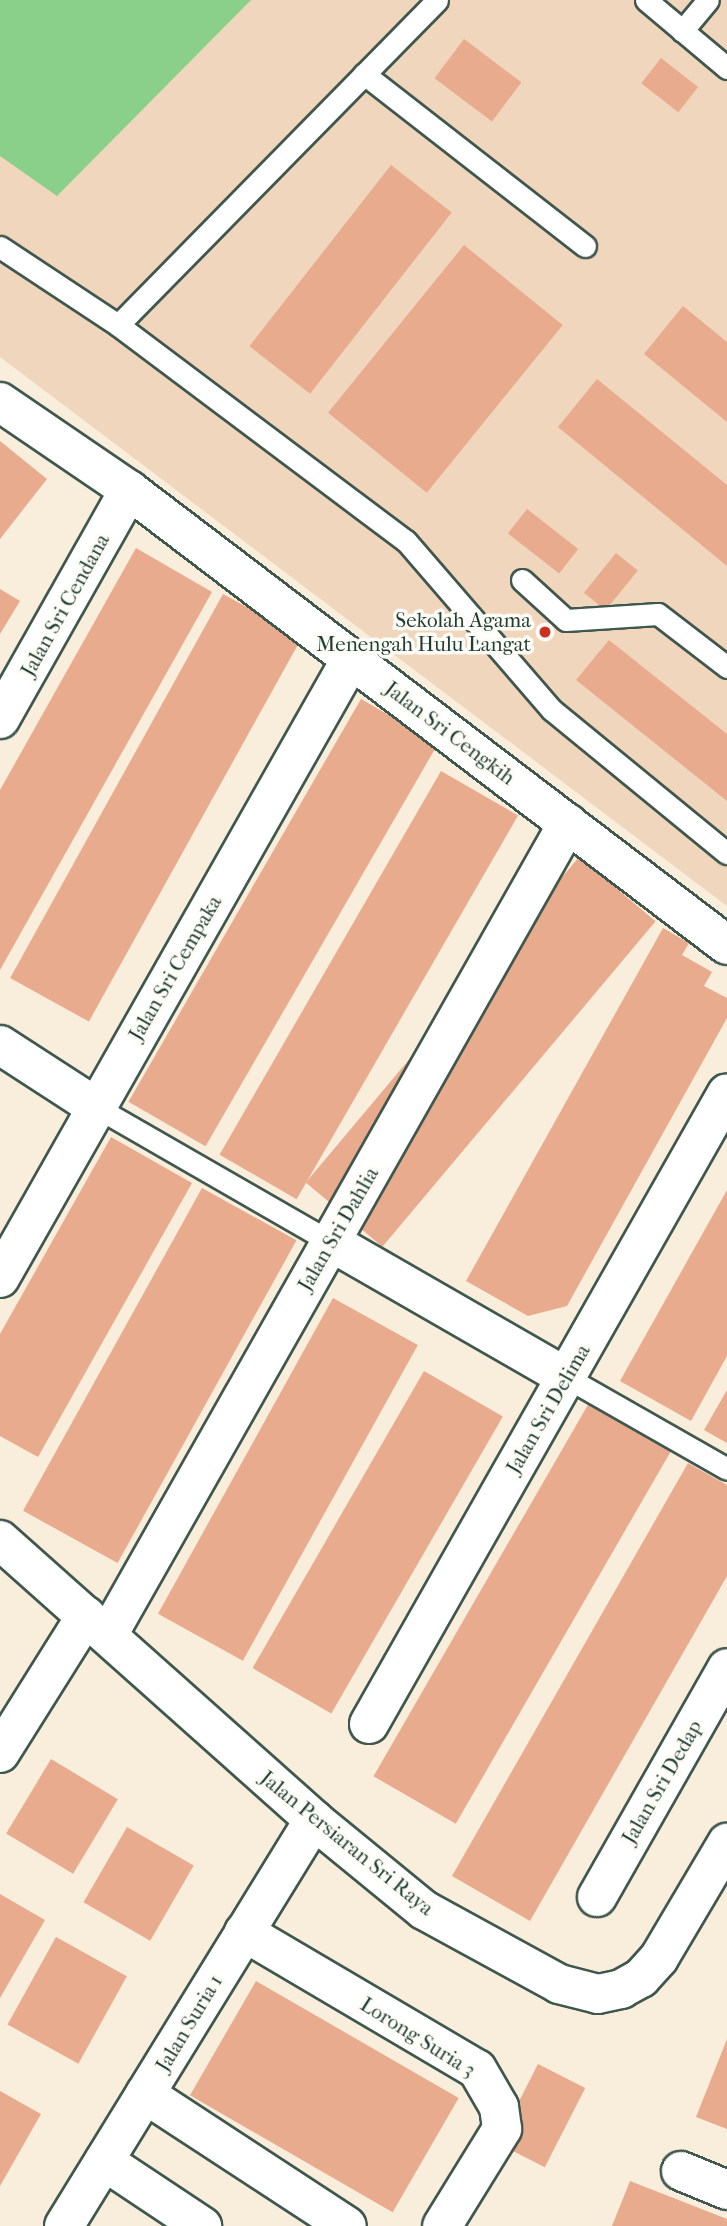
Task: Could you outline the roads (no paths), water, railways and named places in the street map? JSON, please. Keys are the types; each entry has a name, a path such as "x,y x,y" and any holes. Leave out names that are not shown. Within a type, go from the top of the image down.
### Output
{"street":[{"name":"Jalan Sri Cengkih","path":"0,402 129,490 727,945"},
{"name":"Jalan Sri Cendana","path":"0,719 129,490"},
{"name":"Jalan Sri Cempaka","path":"0,1278 351,659"},
{"name":"Jalan Sri Dahlia","path":"0,1753 97,1625 331,1242 568,823"},
{"path":"0,1045 96,1107"},
{"name":"Jalan Sri Delima","path":"369,1724 727,1093"},
{"path":"331,1242 566,1377"},
{"name":"Jalan Persiaran Sri Raya","path":"0,1540 314,1819 424,1910 559,1984 598,1994 621,1989 641,1978 659,1958 727,1843"},
{"name":"Jalan Sri Dedap","path":"597,1897 727,1668"},
{"name":"Jalan Suria 1","path":"64,2226 314,1819"},
{"name":"Lorong Suria 3","path":"244,1932 477,2069 499,2107 502,2129 442,2226"},
{"path":"145,2094 347,2226"},
{"path":"104,2161 202,2226"},
{"path":"681,2171 727,2190"}],"lane":[{"path":"118,325 437,0"},
{"path":"646,0 727,68"},
{"path":"682,31 708,0"},
{"path":"364,74 585,246"},
{"path":"0,247 118,325 406,541 552,710 727,853"},
{"path":"522,580 566,620 658,614 727,667"},
{"path":"96,1107 331,1242"},
{"path":"566,1377 727,1469"}],"place":[{"name":"Sekolah Agama Menengah Hulu Langat","path":"545,632"}]}
